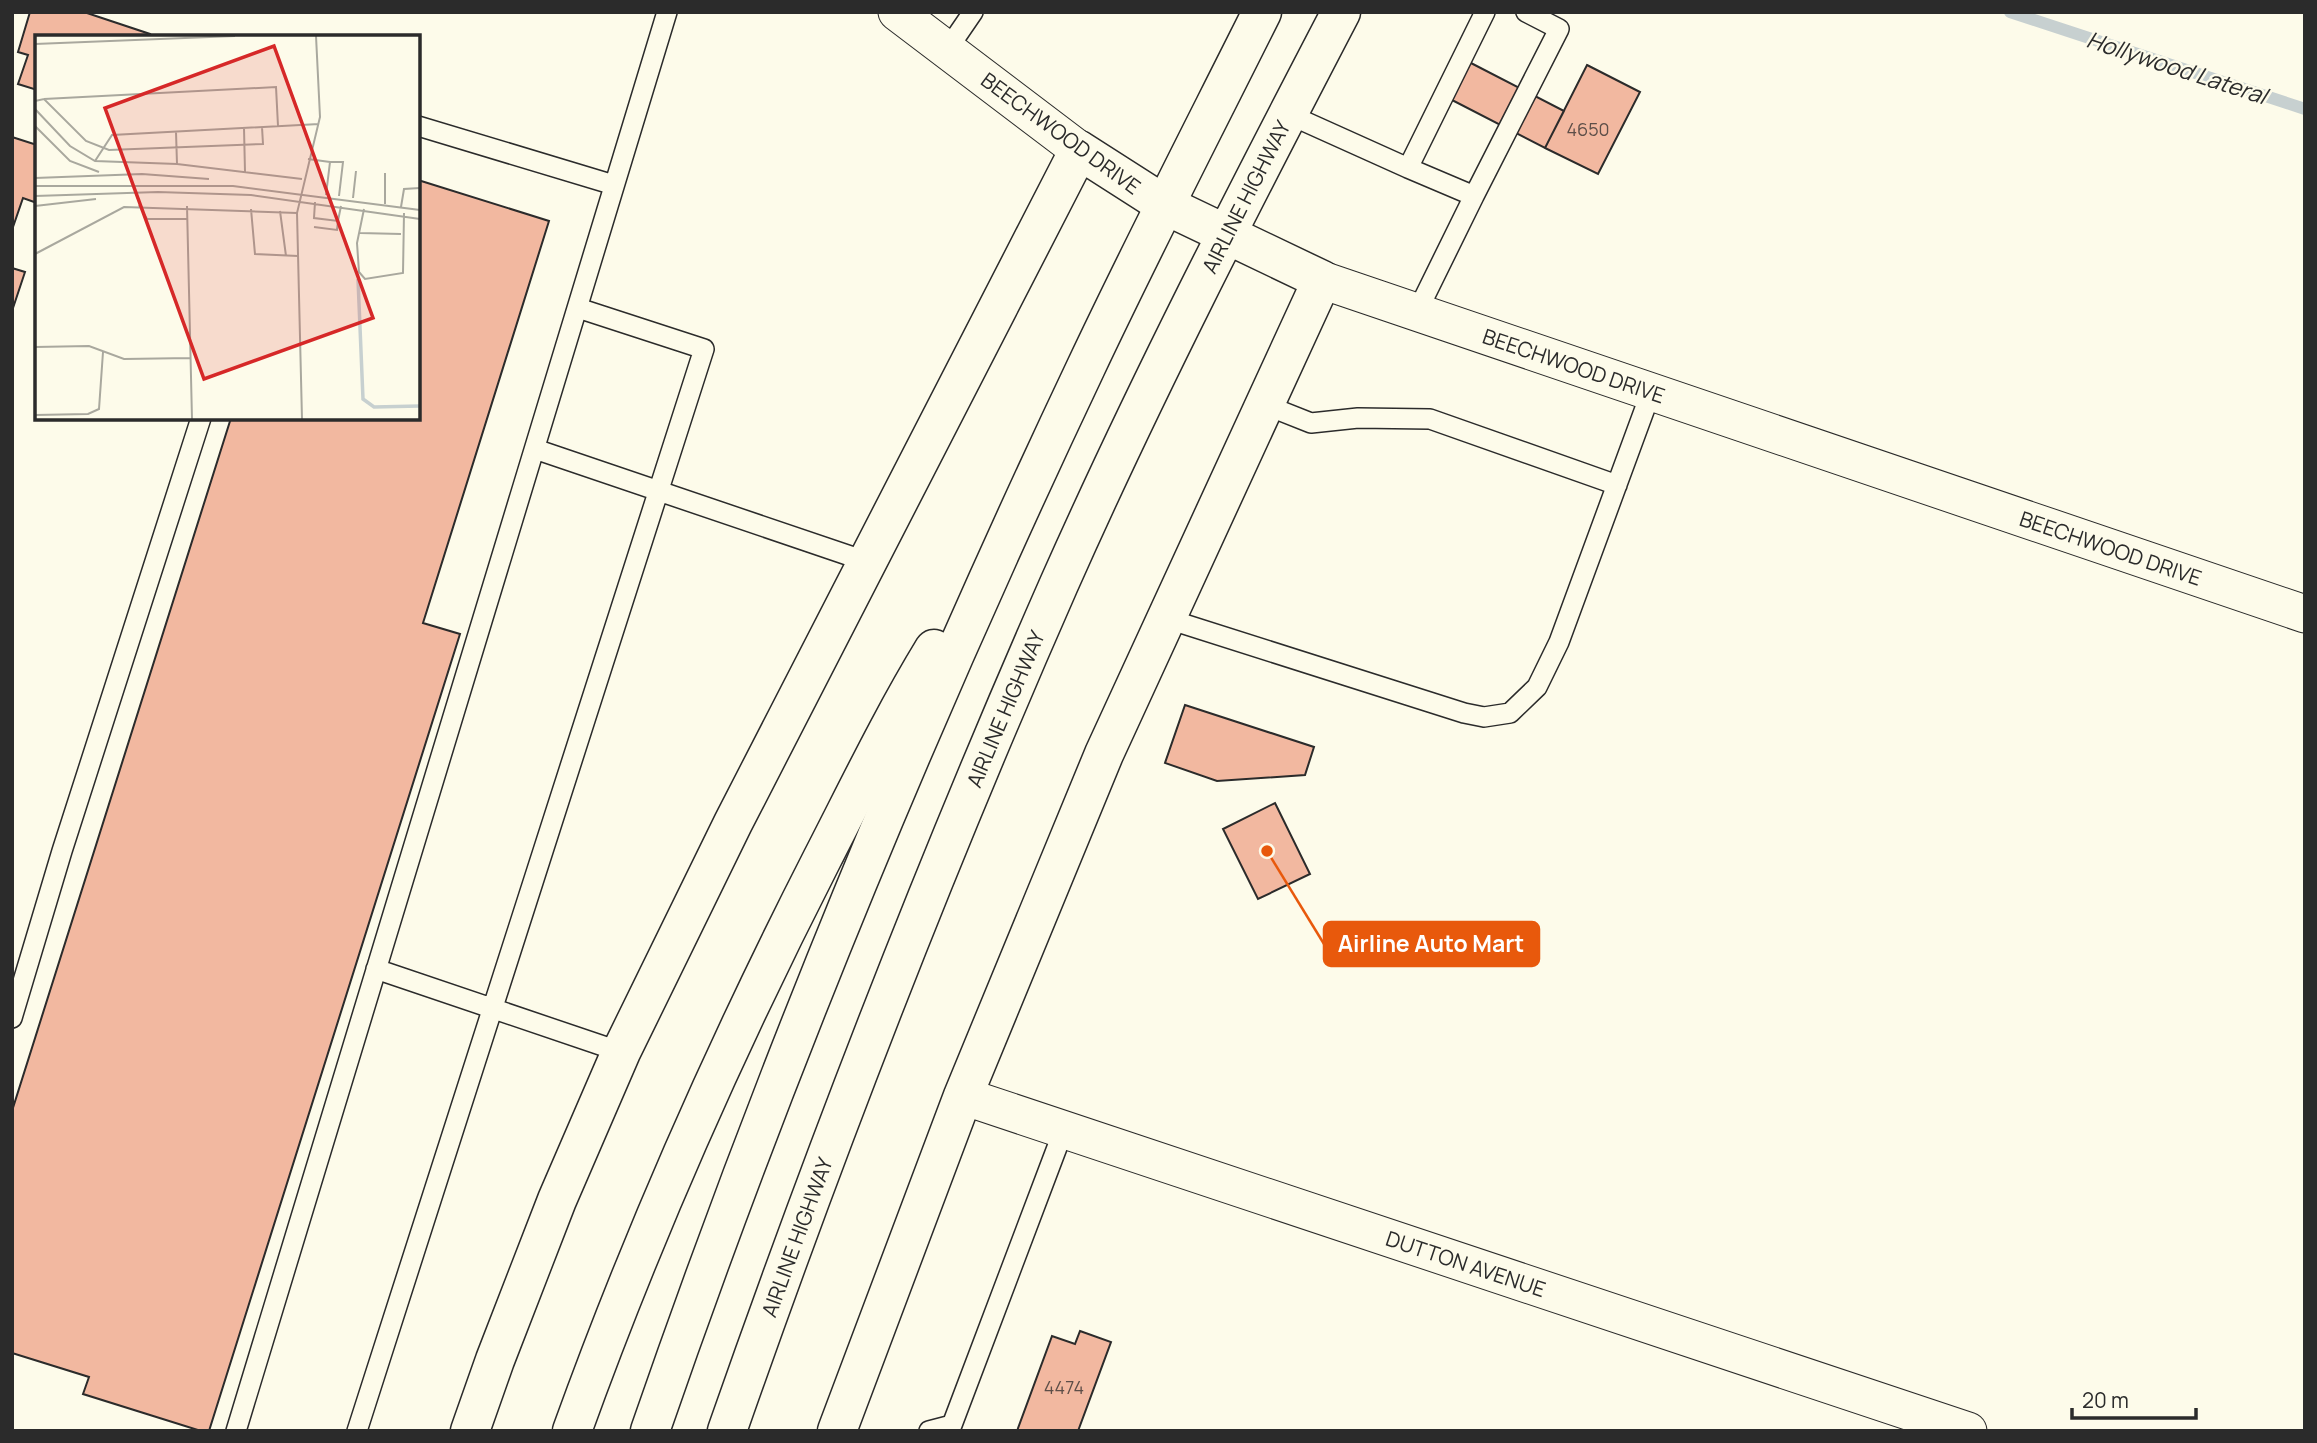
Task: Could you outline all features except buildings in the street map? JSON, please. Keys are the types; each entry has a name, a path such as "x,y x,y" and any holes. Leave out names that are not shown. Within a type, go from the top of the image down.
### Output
{"main road":[{"path":"650,1431 707,1265 876,838 1086,368 1262,12"},
{"name":"AIRLINE HIGHWAY","path":"727,1431 783,1270 860,1070 1013,693 1105,485 1227,235 1342,12"},
{"path":"470,1431 557,1200 621,1052 733,823 1079,149"},
{"name":"BEECHWOOD DRIVE","path":"1079,149 1165,205 1322,280"},
{"path":"837,1431 963,1096 1093,780 1322,280"},
{"path":"572,1431 649,1229 748,1007 857,792 928,660 1025,501"}],"street":[{"name":"BEECHWOOD DRIVE","path":"897,12 1079,149"},
{"name":"BEECHWOOD DRIVE","path":"1322,280 2305,614"},
{"name":"DUTTON AVENUE","path":"963,1096 1968,1431"}],"lane":[{"path":"236,1431 667,12"},
{"path":"947,50 973,12"},
{"path":"1408,168 1485,12"},
{"path":"1417,312 1559,29 1526,12"},
{"path":"1288,114 1474,196"},
{"path":"420,127 614,185"},
{"path":"357,1431 704,349 578,308"},
{"path":"1165,618 1464,713 1484,717 1510,713 1537,687 1559,642 1651,392"},
{"path":"1263,404 1311,423 1358,418 1430,419 1617,485"},
{"path":"12,1018 62,851 200,420"},
{"path":"535,449 868,562"},
{"path":"376,969 621,1052"},
{"path":"929,1431 952,1425 1064,1129"}],"waterway":[{"name":"Hollywood Lateral","path":"2010,12 2305,109"}],"place":[{"name":"Airline Auto Mart","path":"1267,851"}]}
